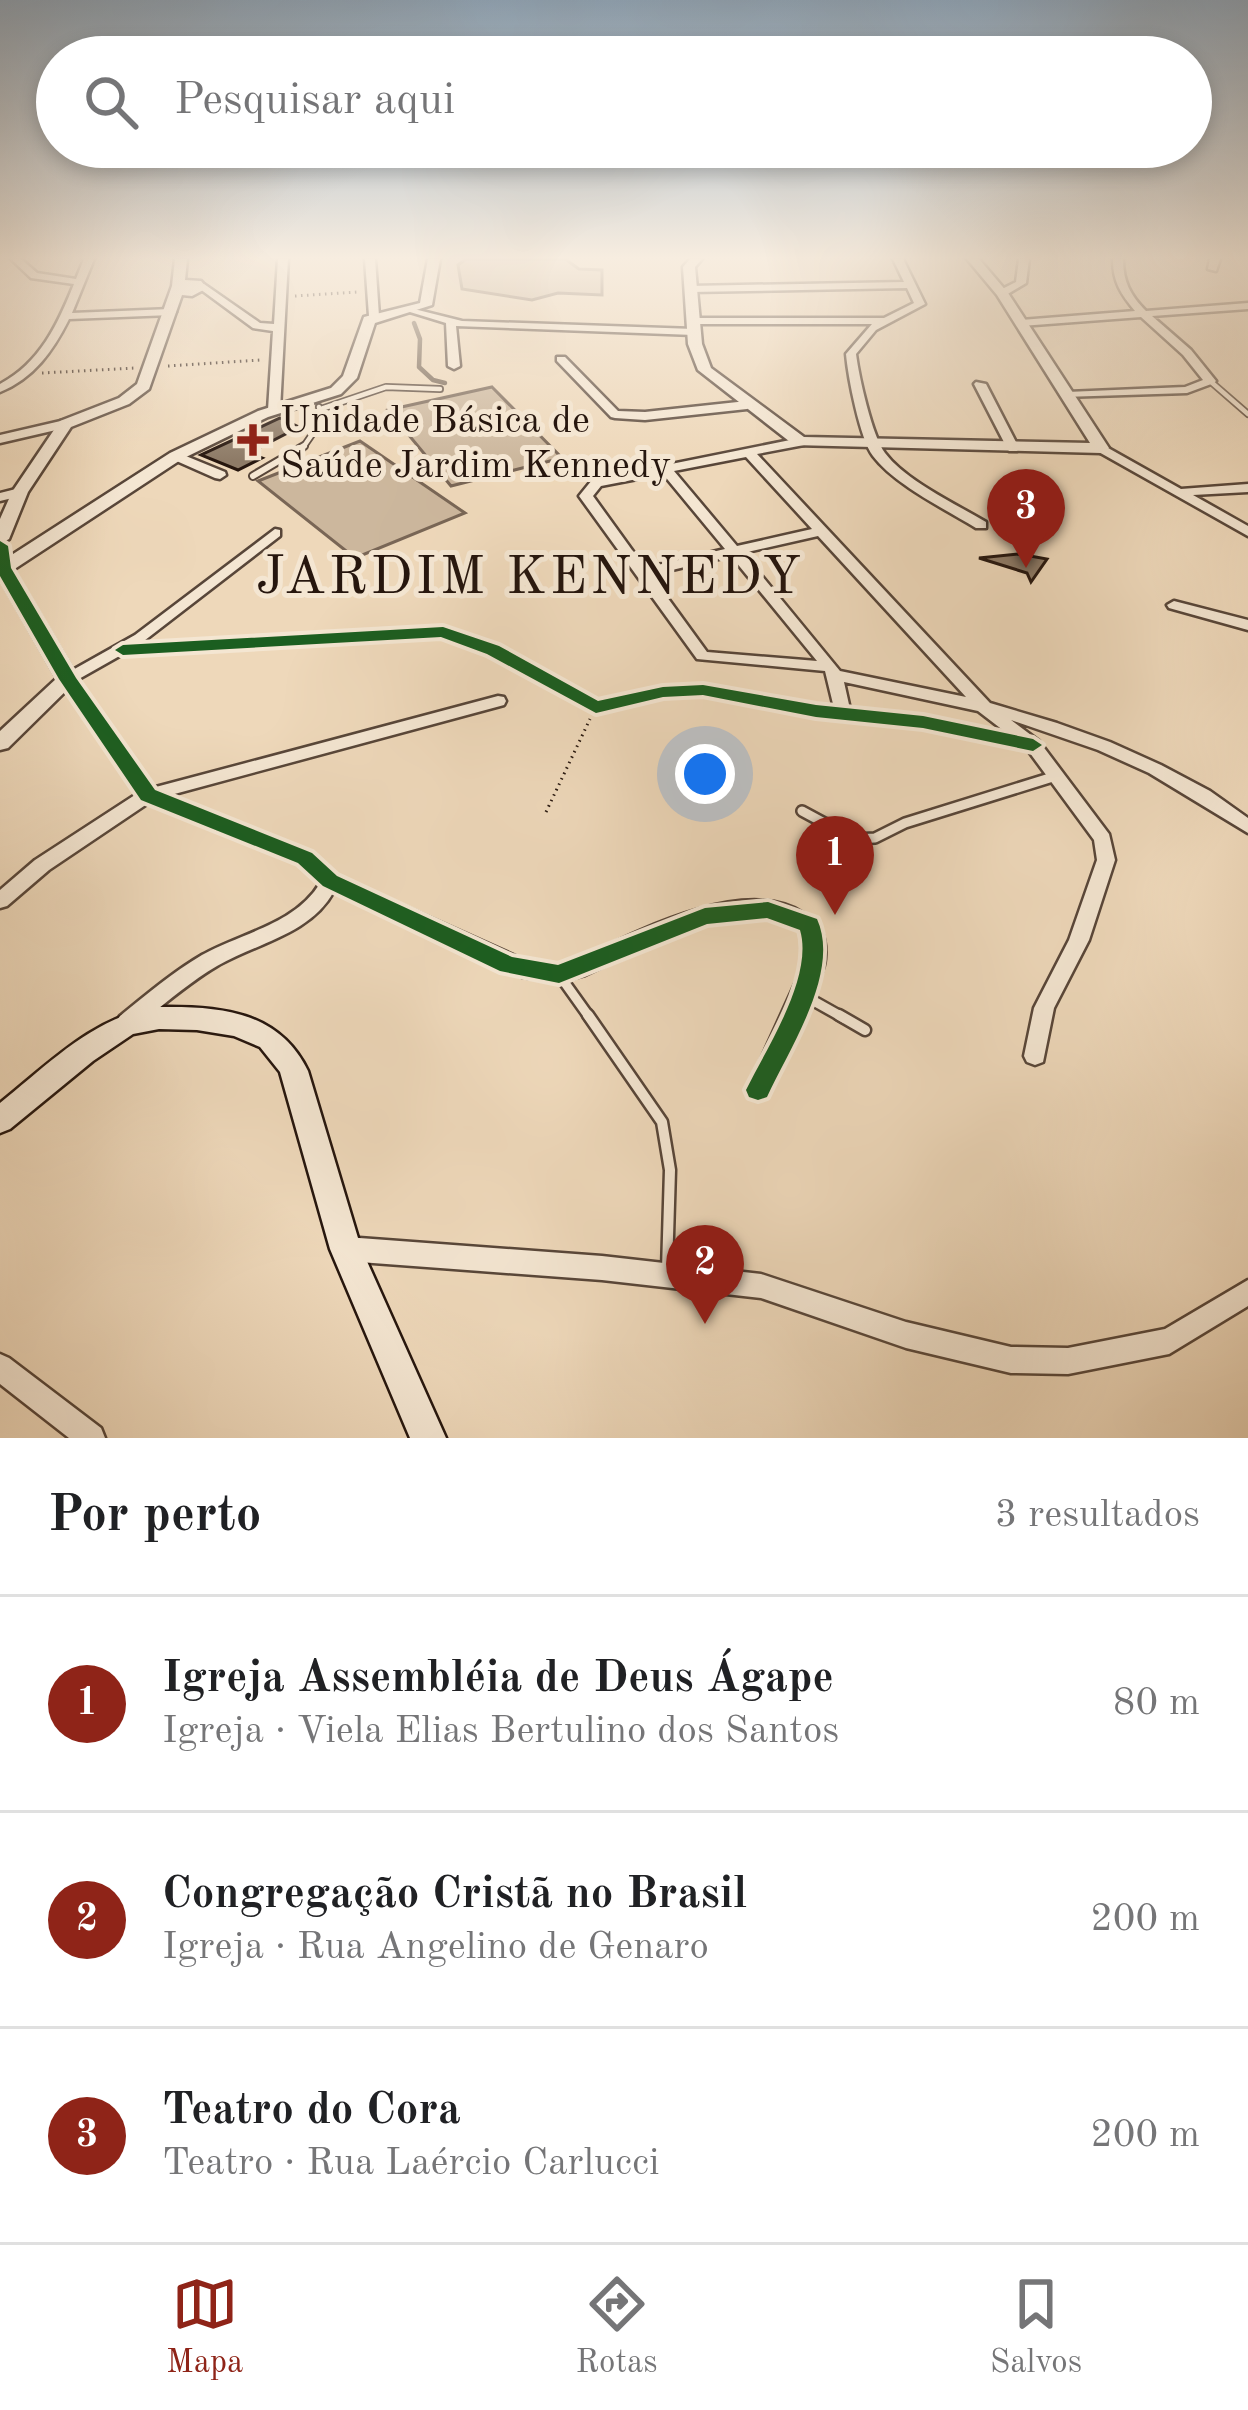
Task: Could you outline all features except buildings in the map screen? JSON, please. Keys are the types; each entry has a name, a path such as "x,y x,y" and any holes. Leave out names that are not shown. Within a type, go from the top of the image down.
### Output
{"street":[{"path":"0,389 28,374 58,326"},
{"path":"0,439 65,424 124,401 144,386 171,326"},
{"path":"258,326 278,328 274,410"},
{"path":"1,570 176,456 274,410 317,405 350,378 370,326"},
{"path":"451,326 454,366"},
{"path":"639,326 721,326"},
{"path":"876,326 861,336 850,362 872,445 887,465 981,525"},
{"path":"1024,326 1101,448 1248,532"},
{"path":"1066,395 1187,390 1210,381 1154,326"},
{"path":"693,327 705,370 800,442"},
{"path":"561,359 615,414 645,416 747,405"},
{"path":"980,383 1013,448"},
{"path":"65,424 20,493 0,543 1,570 148,795 305,858 330,881 508,964 559,974 688,921 727,911 768,910 798,918 813,931 815,962 758,1090"},
{"path":"1101,448 800,442 597,483 586,496 702,656 832,671 985,708 1168,772 1248,827"},
{"path":"748,452 985,708 1033,746 1103,839 1106,860 1079,940 1044,1008 1034,1056"},
{"path":"176,456 220,475"},
{"path":"664,469 832,671 843,713"},
{"path":"1182,492 1248,488"},
{"path":"0,497 20,493"},
{"path":"641,573 820,531"},
{"path":"0,743 68,679 123,650 275,533"},
{"path":"1174,605 1248,625"},
{"path":"123,650 442,632 493,650 596,707 663,692 703,690 923,722 1033,746"},
{"path":"0,901 42,865 148,795 498,701"},
{"path":"0,1120 207,962 299,916 326,892 330,881"},
{"path":"124,1024 196,1021 236,1026 267,1037 284,1052 294,1071 346,1249 428,1438"},
{"path":"346,1249 761,1286 906,1335 1011,1360 1068,1361 1169,1341 1248,1292"},
{"path":"0,1367 91,1438"}],"lane":[{"path":"1210,381 1248,414"},
{"path":"254,476 302,450 315,435 317,405 386,387 440,389"},
{"path":"802,811 854,839 875,838 905,823 1058,775"},
{"path":"559,974 662,1122 668,1144 667,1275"},
{"path":"801,994 866,1030"}],"path":[{"path":"546,812 572,772 575,752 596,707"}],"shaded area":[{"path":"492,387 562,458 451,486 388,410"},
{"path":"360,441 465,513 355,558 258,481"}],"waterway":[{"path":"415,326 420,339 419,367 433,380 445,383"}],"cycle path":[{"path":"0,546 3,568 68,679 148,795 305,858 330,881 508,965 559,974 705,916 768,910 809,925 814,941 807,983 758,1090"},
{"path":"123,650 443,632 493,650 596,707 663,692 703,690 816,711 923,722 1033,745"}],"place":[{"name":"Unidade Básica de Saúde Jardim Kennedy","path":"253,440"},
{"name":"Teatro do Cora","path":"1026,568"},
{"name":"Igreja Assembléia de Deus Ágape","path":"835,915"},
{"name":"Congregação Cristã no Brasil","path":"705,1324"}],"district":[{"name":"JARDIM KENNEDY","path":"530,574"}]}
